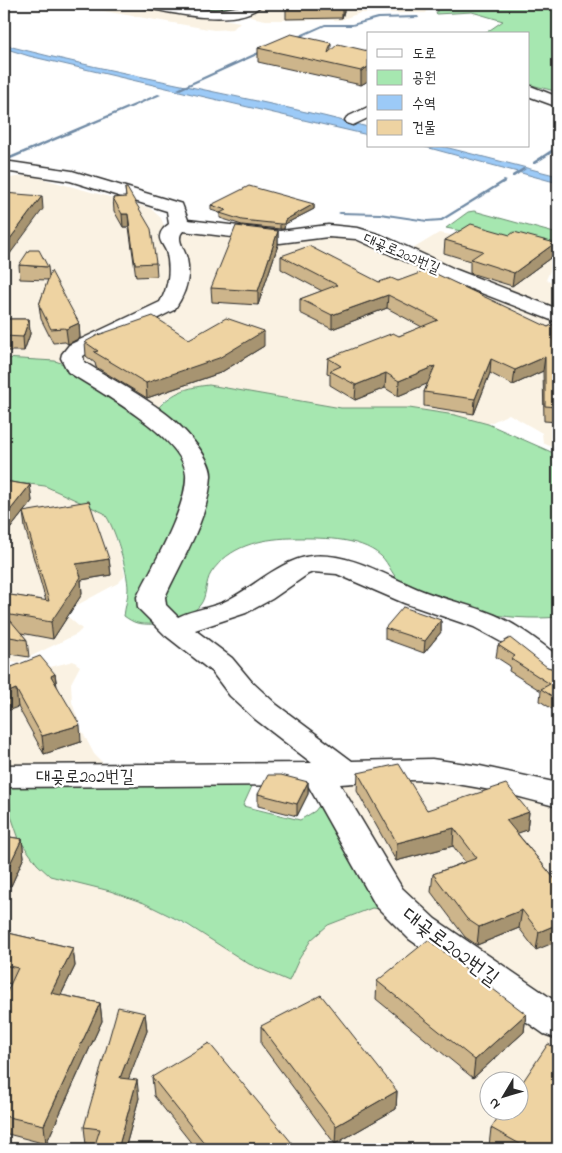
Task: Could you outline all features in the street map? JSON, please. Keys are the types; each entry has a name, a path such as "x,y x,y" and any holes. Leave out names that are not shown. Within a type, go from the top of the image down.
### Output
{"street":[{"path":"148,4 224,14 246,9 255,4"},
{"path":"530,91 558,102"},
{"path":"353,120 367,113"},
{"path":"4,166 72,176 176,208 179,225 170,232 169,239 178,256 178,274 172,299 167,306 158,311 73,351 71,361 94,379 157,418 170,430 196,461 199,475 192,511 151,598 152,608 175,629 222,665 241,688 331,773"},
{"name":"대곶로202번길","path":"179,225 280,237 328,232 358,234 399,249 450,274 558,316"},
{"path":"175,629 192,621 236,607 262,593 298,568 312,564 328,564 343,567 414,597 484,621 515,638 558,670"},
{"name":"대곶로202번길","path":"4,776 331,773 377,769 432,770 506,782 558,794"},
{"name":"대곶로202번길","path":"331,773 349,826 389,897 422,929 558,1023"}],"shaded area":[{"path":"79,4 140,4 240,22 233,29 214,30 92,9"},
{"path":"262,4 432,4 426,13 360,13 340,20 266,20 250,17 250,14"},
{"path":"29,175 150,208 161,218 165,228 364,239 558,319 558,450 543,443 542,433 509,414 488,424 455,415 409,408 341,408 209,385 195,387 171,395 163,401 151,417 55,361 4,358 4,179"},
{"path":"439,233 506,243 558,255 558,270 551,268 546,280 558,285 558,312 467,278 411,250"},
{"path":"29,484 45,486 104,513 110,520 125,576 118,583 68,610 67,616 82,629 77,634 17,663 4,660 4,485"},
{"path":"73,661 80,666 71,683 72,702 81,729 94,754 109,769 4,770 4,683 28,673"},
{"path":"412,777 498,789 558,803 558,1016 496,974 413,908 334,781"},
{"path":"4,784 9,784 11,816 50,876 110,891 144,903 289,981 299,959 311,940 328,925 372,908 388,910 405,926 558,1034 558,1149 4,1149"}],"green space":[{"path":"157,4 246,4 237,8 215,11"},
{"path":"440,4 558,4 558,92 530,85 530,32 487,32 503,21 472,12 436,14"},
{"path":"474,211 558,234 558,250 446,228 468,212"},
{"path":"4,358 55,361 64,364 150,417 163,403 176,394 190,388 209,385 341,408 409,408 455,415 488,424 558,455 558,617 538,618 498,615 458,607 420,592 399,581 381,556 372,549 338,540 290,538 257,542 236,550 227,556 211,573 202,602 195,611 188,615 171,622 153,624 132,621 124,616 128,592 126,572 116,538 104,513 45,486 29,484 4,485"},
{"path":"9,784 253,784 243,806 300,820 315,811 322,802 388,910 372,908 328,925 311,940 299,959 289,981 249,964 188,925 144,903 110,891 50,876 37,864 19,839 11,816"}],"water":[{"path":"4,45 95,67 277,105 367,127 367,135 29,56 4,48"},
{"path":"429,148 449,148 558,176 558,183"}],"building":[{"path":"288,4 343,4 342,8 286,8"},
{"path":"291,34 331,43 328,53 338,44 367,51 367,68 361,71 258,48"},
{"path":"249,186 314,204 285,220 284,224 242,220 220,213 226,210 211,205"},
{"path":"125,188 127,188 151,229 156,263 135,264 128,214 122,214 113,198 126,197"},
{"path":"4,193 42,196 4,247"},
{"path":"471,224 510,235 514,232 555,243 514,273 471,259 483,251 445,240"},
{"path":"236,226 278,231 258,291 211,288"},
{"path":"309,246 379,282 391,278 398,281 428,270 548,327 558,322 558,407 545,406 545,357 515,370 491,359 475,399 424,392 435,366 399,381 386,373 356,385 330,371 341,366 328,358 393,333 399,336 438,320 388,295 332,315 300,299 337,285 281,256"},
{"path":"29,250 39,250 48,267 19,265"},
{"path":"51,271 79,323 66,329 51,329 39,305"},
{"path":"153,316 189,339 226,318 264,331 219,358 146,383 94,352 98,351 85,342 98,335"},
{"path":"4,319 29,319 23,337 4,336"},
{"path":"4,481 30,485 8,513 4,513"},
{"path":"89,501 109,559 76,564 81,577 51,622 5,614 27,640 4,636 4,594 49,601 23,512"},
{"path":"403,607 441,620 425,641 385,628"},
{"path":"510,638 547,667 558,670 558,700 541,689 550,684 511,659 515,656 498,645"},
{"path":"40,656 55,674 51,676 80,725 42,736 16,689 4,694 4,670"},
{"path":"399,764 427,810 506,784 529,812 506,820 558,883 558,924 539,932 522,910 479,927 467,919 433,874 477,858 454,828 397,843 358,773"},
{"path":"268,775 281,775 308,782 297,804 258,794"},
{"path":"4,836 22,839 8,868 4,868"},
{"path":"4,932 73,948 51,993 100,1003 44,1125 4,1116 4,998 18,968 4,965"},
{"path":"428,940 526,1014 475,1060 377,981"},
{"path":"321,995 397,1091 336,1126 261,1026"},
{"path":"118,1007 145,1013 120,1078 137,1080 118,1149 94,1148 100,1129 84,1127"},
{"path":"209,1043 297,1149 209,1149 152,1077"},
{"path":"548,1044 558,1049 558,1149 529,1149 491,1128 496,1120 530,1120 530,1071"}],"waterway":[{"path":"293,39 325,25 352,25 378,18 418,17"},
{"path":"179,89 266,50"},
{"path":"4,159 159,95"},
{"path":"534,163 558,147"},
{"path":"513,176 524,169"},
{"path":"340,213 380,214 427,221 442,220 505,181"}]}
